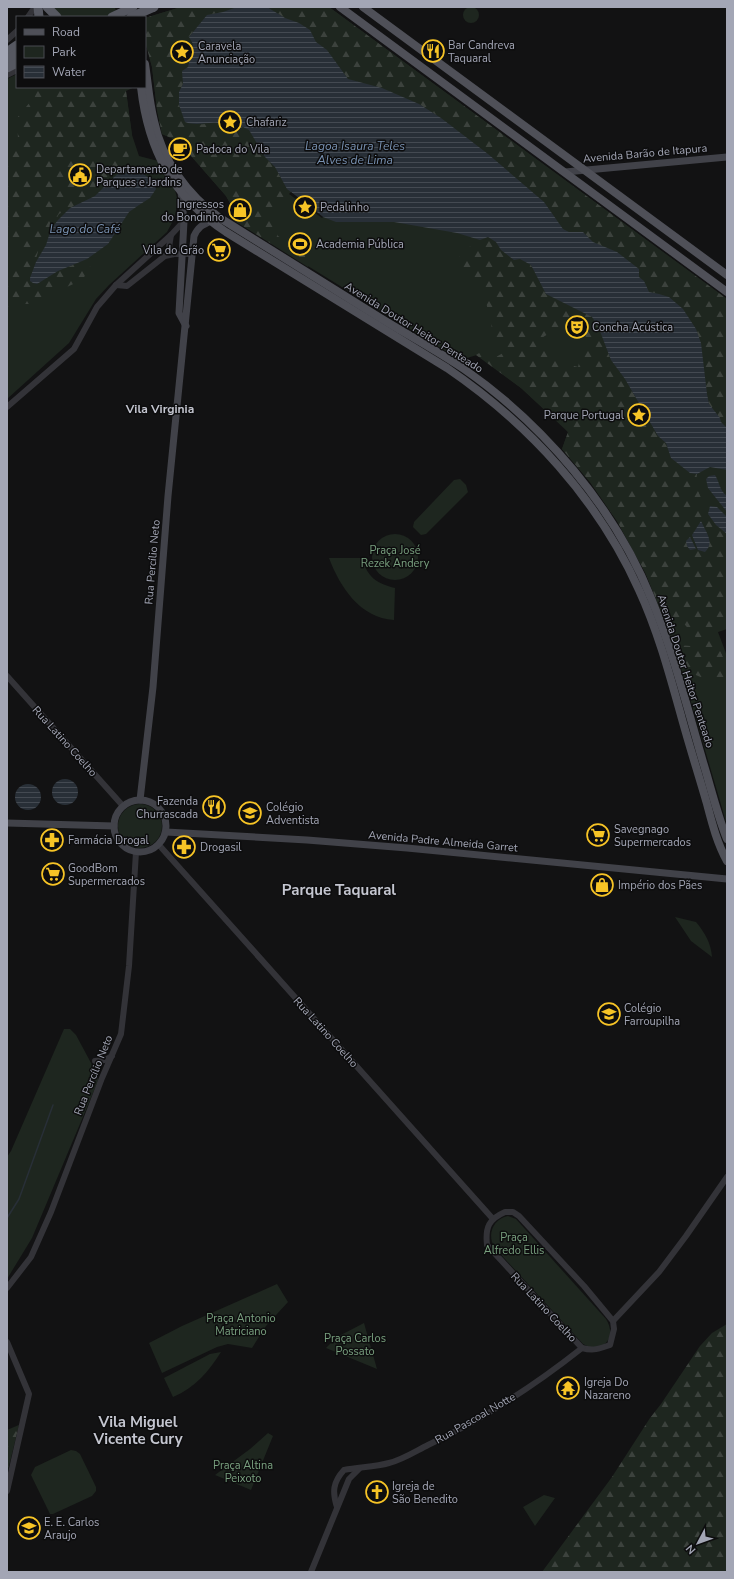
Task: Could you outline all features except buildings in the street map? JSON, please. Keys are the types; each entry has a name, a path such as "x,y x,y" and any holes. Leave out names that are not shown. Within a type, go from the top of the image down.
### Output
{"highway":[{"path":"48,7 56,16"},
{"path":"114,16 133,7"},
{"path":"134,16 152,8"},
{"path":"7,52 16,46"},
{"path":"7,59 16,54"},
{"path":"7,68 16,64"}],"main road":[{"path":"340,7 727,292"},
{"path":"363,7 727,275"},
{"name":"Avenida Doutor Heitor Penteado","path":"146,70 154,122 167,165 209,210 270,254 479,390 515,420 544,450 588,503 623,559 646,606 666,665 718,841 727,861"},
{"name":"Avenida Doutor Heitor Penteado","path":"141,88 145,117 149,131 181,192 192,205 211,222 270,254 448,359 476,378 498,395 538,431 583,482 620,536 640,572 651,598 673,662 717,811 727,839"},
{"name":"Avenida Barão de Itapura","path":"570,160 585,166 727,153"},
{"name":"Avenida Barão de Itapura","path":"565,172 583,169 727,157"},
{"name":"Rua Percílio Neto","path":"181,192 184,221 179,313 186,326"},
{"name":"Rua Percílio Neto","path":"140,800 153,687 165,533 194,236 202,225 211,222"},
{"path":"140,800 153,803 166,818 166,832 159,845 146,852 136,852 120,843 114,826 116,815 123,806 140,800"},
{"path":"7,823 114,826"},
{"name":"Avenida Padre Almeida Garret","path":"166,832 314,840 727,878"}],"street":[{"path":"29,16 35,7"},
{"path":"7,40 16,32"},
{"path":"7,75 16,70"},
{"path":"7,408 74,349 97,307 116,284 171,235 184,221"},
{"path":"171,235 169,247 174,254"},
{"path":"116,284 127,286 165,256 174,254 192,254"},
{"name":"Rua Latino Coelho","path":"7,676 123,806"},
{"name":"Rua Latino Coelho","path":"159,845 493,1219 488,1225 486,1236 487,1245 582,1348 598,1350 610,1345 614,1329 613,1321"},
{"name":"Rua Percílio Neto","path":"7,1288 31,1257 48,1219 121,1034 129,966 136,852"},
{"path":"95,1061 105,1060 112,1056"},
{"path":"493,1219 505,1212 513,1212 519,1216 584,1286 613,1321 659,1272 727,1177"},
{"path":"7,1342 29,1394 7,1491"},
{"name":"Rua Pascoal Notte","path":"337,1507 334,1490 344,1470 359,1469 390,1463 461,1428 495,1409 544,1377 582,1348"},
{"path":"311,1572 349,1479 359,1469"}],"green space":[{"path":"52,7 115,7 116,12 107,16 62,16"},
{"name":"Parque Portugal","path":"181,7 329,7 727,299 727,629 718,632 727,656 727,825 679,661 646,574 617,521 590,482 562,449 568,432 521,388 477,355 460,360 235,221 231,205 226,196 178,141 162,134 157,110 152,67 146,45 146,18"},
{"path":"181,7 237,7 223,12 207,15 189,37 182,36 173,66 175,70 182,71 183,84 179,92 194,125 218,123 234,130 243,127 249,130 265,157 275,167 284,184 286,204 283,207 277,208 269,216 269,219 278,236 304,253 309,264 308,267 235,221 231,205 226,196 178,141 162,134 157,110 152,67 146,45 146,18"},
{"path":"267,7 329,7 727,299 727,428 709,404 696,329 683,309 669,297 649,292 644,281 639,277 639,269 593,242 583,232 569,232 563,229 544,202 488,154 441,118 419,104 382,88 348,79 327,50 316,42 310,30 299,23 285,18"},
{"path":"471,7 477,9 479,15 477,21 471,23 465,21 463,15 465,9"},
{"name":"Lago do Café","path":"16,74 16,88 133,88 126,91 132,135 139,156 158,161 175,190 178,202 174,219 167,232 109,285 96,299 69,343 7,399 7,79"},
{"path":"37,88 122,88 126,91 132,135 127,167 99,192 59,214 39,248 30,281 37,285 58,271 75,264 91,267 82,280 56,292 36,304 13,304 7,312 7,274 18,268 27,254 7,238 7,161 18,139 17,118 35,96"},
{"path":"488,237 496,242 501,250 531,265 546,294 592,316 598,326 611,360 625,379 658,436 668,448 673,460 682,468 697,474 696,485 706,511 711,521 727,536 727,628 714,633 727,668 727,688 691,673 683,665 677,645 691,646 698,640 680,619 665,621 645,572 617,521 590,482 562,449 568,432 521,388 476,355 484,350 496,357 503,353 494,337 486,302 473,278 459,272 456,263 465,251 474,244","holes":["574,320 584,327 586,332 578,367 556,358 540,339 569,321"]},
{"path":"460,479 466,485 468,492 426,534 421,535 413,527 414,522 454,480"},
{"name":"Praça José Rezek Andery","path":"395,534 408,538 414,544 418,557 414,570 408,576 395,580 382,576 376,570 372,557 376,544 382,538"},
{"path":"329,558 363,558 367,570 374,579 395,588 394,620 371,614 361,607 345,590"},
{"path":"136,804 144,804 149,805 156,810 161,817 161,835 156,842 149,847 136,848 128,845 121,838 118,830 118,822 121,814 128,807"},
{"path":"675,917 696,922 707,938 712,957 691,941"},
{"path":"64,1029 70,1029 76,1035 98,1076 98,1081 32,1238 7,1279 7,1157 11,1151"},
{"name":"Praça Alfredo Ellis","path":"508,1216 516,1219 606,1319 610,1332 609,1338 602,1346 590,1347 583,1344 494,1247 491,1232 498,1220"},
{"name":"Praça Antonio Matriciano","path":"277,1284 288,1302 266,1326 252,1348 228,1344 217,1347 162,1373 149,1343 182,1326"},
{"name":"Praça Carlos Possato","path":"364,1323 377,1369 326,1348 337,1337"},
{"path":"727,1324 727,1572 542,1572 612,1477 650,1418 700,1346 712,1333"},
{"name":"Praça Antonio Matriciano","path":"221,1352 212,1366 195,1384 173,1397 164,1378 210,1354"},
{"path":"19,1425 7,1474 7,1430"},
{"name":"Praça Altina Peixoto","path":"268,1433 273,1436 251,1490 215,1475 250,1449"},
{"path":"71,1450 80,1454 96,1487 96,1491 92,1496 50,1514 31,1475 35,1467"},
{"path":"544,1495 555,1498 535,1526 523,1507"}],"water":[{"name":"Lagoa Isaura Teles Alves de Lima","path":"237,7 267,7 285,18 299,23 310,30 316,42 327,50 348,79 382,88 419,104 441,118 488,154 544,202 563,229 569,232 583,232 593,242 617,252 639,269 639,277 644,281 649,292 669,297 683,309 696,329 701,343 709,404 727,428 727,470 710,467 697,474 690,473 671,458 666,443 658,436 625,379 611,360 598,326 592,317 546,294 531,265 520,259 514,260 501,250 496,242 488,237 480,240 457,233 394,222 336,222 323,217 287,189 275,167 265,157 249,130 243,127 234,130 225,130 222,124 218,123 195,124 185,122 179,105 179,92 183,84 182,71 188,67 193,44 189,37 207,15 223,12"},
{"name":"Lago do Café","path":"127,167 140,172 152,181 156,189 150,198 129,212 108,244 87,259 58,271 37,284 30,281 36,262 46,245 51,229 58,220 70,208 95,196 114,177"},
{"path":"715,475 721,489 727,496 727,512 708,488 706,479 709,476"},
{"path":"710,506 717,507 727,517 727,534 716,525 708,514"},
{"path":"701,521 709,537 708,549 705,552 698,550 692,535"},
{"path":"690,537 696,549 690,550 687,546 686,541"},
{"path":"65,779 74,783 78,792 74,801 65,805 56,801 52,792 56,783"},
{"path":"28,784 37,788 41,797 37,806 28,810 19,806 15,797 19,788"}],"pier":[{"path":"291,192 323,217 322,218 289,194"}],"waterway":[{"path":"7,1218 19,1199 53,1105"}],"place":[{"name":"Bar Candreva Taquaral","path":"433,51"},
{"name":"Caravela Anunciação","path":"182,52"},
{"name":"Chafariz","path":"230,122"},
{"name":"Padoca do Vila","path":"180,149"},
{"name":"Departamento de Parques e Jardins","path":"80,175"},
{"name":"Pedalinho","path":"305,207"},
{"name":"Ingressos do Bondinho","path":"240,210"},
{"name":"Academia Pública","path":"300,244"},
{"name":"Vila do Grão","path":"219,250"},
{"name":"Concha Acústica","path":"577,327"},
{"name":"Parque Portugal","path":"639,415"},
{"name":"Fazenda Churrascada","path":"214,807"},
{"name":"Colégio Adventista","path":"250,813"},
{"name":"Savegnago Supermercados","path":"598,835"},
{"name":"Farmácia Drogal","path":"52,840"},
{"name":"Drogasil","path":"184,847"},
{"name":"GoodBom Supermercados","path":"53,874"},
{"name":"Império dos Pães","path":"602,885"},
{"name":"Colégio Farroupilha","path":"609,1014"},
{"name":"Igreja Do Nazareno","path":"568,1388"},
{"name":"Igreja de São Benedito","path":"377,1492"},
{"name":"E. E. Carlos Araujo","path":"29,1528"}],"district":[{"name":"Vila Virginia","path":"160,409"},
{"name":"Parque Taquaral","path":"339,890"},
{"name":"Vila Miguel Vicente Cury","path":"138,1430"}]}
